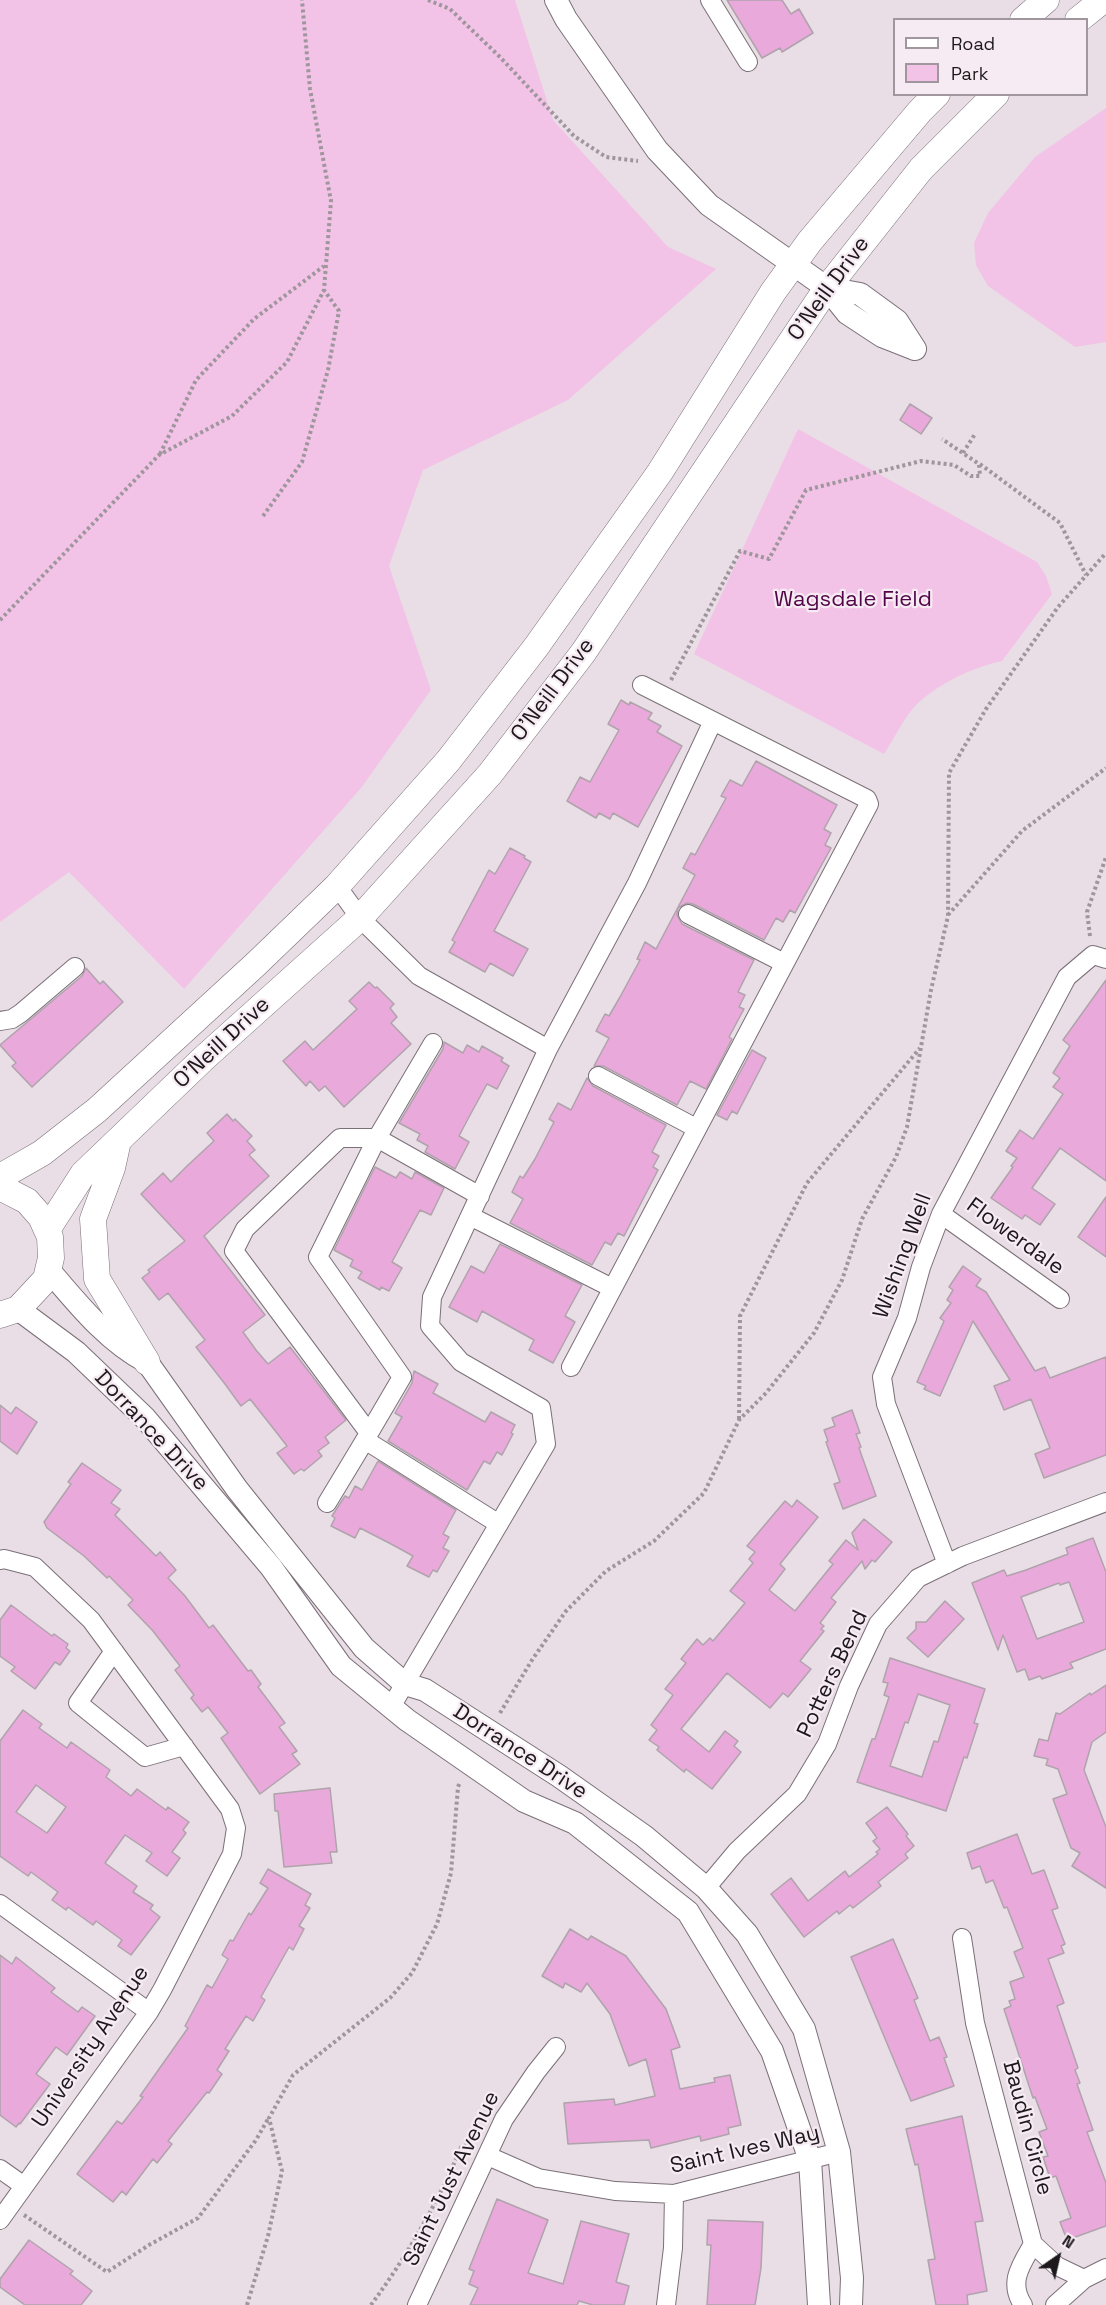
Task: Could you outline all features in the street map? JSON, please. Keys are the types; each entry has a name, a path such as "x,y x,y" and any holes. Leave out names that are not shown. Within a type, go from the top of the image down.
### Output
{"main road":[{"path":"1025,18 1046,0"},
{"path":"1080,18 1103,0"},
{"name":"O'Neill Drive","path":"0,1177 42,1153 97,1110 256,964 337,886 448,761 536,647 660,472 773,292 810,241 935,96"},
{"name":"O'Neill Drive","path":"47,1230 83,1174 204,1058 360,918 490,774 582,653 827,288 921,169 994,96"},
{"path":"118,1141 112,1168 93,1219 97,1279 147,1362"},
{"path":"0,1187 27,1201 41,1217 50,1237 51,1258 46,1279 9,1312"}],"street":[{"path":"556,0 566,20 657,150 709,205 827,288"},
{"path":"711,0 748,62"},
{"path":"571,1367 869,801 642,685"},
{"path":"390,1707 546,1444 541,1408 461,1362 430,1326 432,1297 548,1049 637,882 712,721"},
{"path":"337,886 360,918 419,976 548,1049"},
{"path":"688,914 784,963"},
{"name":"Wishing Well","path":"947,1564 886,1404 882,1377 907,1318 921,1266 941,1214 1067,977 1100,957"},
{"path":"0,1021 12,1019 21,1013 75,967"},
{"path":"327,1503 402,1377 318,1257 377,1138 433,1043"},
{"path":"598,1076 696,1128"},
{"path":"480,1196 377,1138 340,1138 245,1229 234,1251 367,1437 499,1524"},
{"name":"Flowerdale","path":"941,1214 1060,1299"},
{"path":"470,1216 612,1288"},
{"name":"Dorrance Drive","path":"48,1269 99,1325 131,1354 147,1362 244,1497 364,1648 405,1684 425,1690 559,1776 644,1836 706,1888 747,1934 804,2030 839,2152 852,2278 850,2305"},
{"name":"Dorrance Drive","path":"9,1312 76,1352 145,1418 271,1567 341,1666 390,1707 524,1801 575,1823 688,1912 772,2051 810,2160 819,2305"},
{"name":"Potters Bend","path":"706,1888 737,1851 797,1794 827,1744 849,1686 878,1624 918,1578 947,1564 1106,1502"},
{"path":"2,1560 35,1567 91,1620 114,1651 184,1746 145,1757 78,1703 114,1651"},
{"name":"University Avenue","path":"5,2213 149,2012 232,1854 236,1828 230,1809 184,1746"},
{"path":"688,1912 706,1888"},
{"path":"0,1904 149,2012"},
{"name":"Baudin Circle","path":"962,1938 975,2023 1032,2244"},
{"name":"Saint Just Avenue","path":"417,2305 504,2119 556,2047"},
{"name":"Saint Ives Way","path":"488,2156 538,2178 615,2191 674,2194 839,2152"},
{"path":"0,2169 24,2186"},
{"path":"666,2305 674,2248 674,2194"},
{"path":"1023,2305 1015,2288 1016,2274 1032,2244 1057,2266 1084,2279"},
{"path":"1055,2305 1084,2279 1106,2268"}],"path":[{"path":"159,455 232,416 288,362 324,290 324,266 331,201 310,89 302,0"},
{"path":"428,0 450,9 500,57 574,136 606,157 639,162 657,150"},
{"path":"0,620 159,455 196,380 254,319 324,266"},
{"path":"263,516 302,462 328,370 339,311 324,290"},
{"path":"963,453 975,434"},
{"path":"942,438 1060,523 1086,576"},
{"path":"662,695 740,551 769,559 807,490 921,461 954,465 971,476 980,476 980,464"},
{"path":"814,1333 842,1280 862,1219 896,1157 907,1127 948,916 949,773 986,709 1058,608 1106,554"},
{"path":"948,916 1022,831 1106,768"},
{"path":"1100,957 1087,912 1106,856"},
{"path":"739,1420 740,1316 807,1183 921,1047"},
{"path":"5,2213 107,2272 198,2218 256,2140 269,2118"},
{"path":"371,2305 393,2274 450,2175 462,2145 488,2156"}],"green space":[{"path":"0,0 515,0 553,120 668,247 716,269 568,400 423,470 389,566 431,690 361,788 184,989 69,872 0,922"},
{"path":"1106,108 1106,342 1075,347 988,286 976,265 974,243 988,213 1035,157"},
{"name":"Wagsdale Field","path":"798,429 1037,562 1046,576 1052,594 1002,661 979,667 924,698 906,717 884,754 694,654"}],"building":[{"path":"727,0 782,0 791,14 799,9 813,33 782,52 780,48 762,58"},
{"path":"910,404 932,418 921,434 900,420"},
{"path":"621,700 652,713 648,719 661,726 657,732 682,746 638,827 613,813 610,819 599,813 596,818 567,801 580,777 590,782 619,730 608,724"},
{"path":"756,761 837,805 824,829 831,833 825,845 831,848 795,913 790,910 783,922 776,918 764,940 693,904 687,903 678,908 677,915 682,924 754,960 738,992 745,995 739,1007 744,1009 729,1037 732,1039 706,1089 690,1081 677,1105 603,1066 594,1066 609,1038 596,1031 605,1014 609,1016 620,997 640,960 637,959 645,942 656,949 695,875 683,868 691,853 695,855 726,798 721,796 730,780 742,786"},
{"path":"510,848 531,862 494,931 528,949 513,976 490,963 485,972 449,952 455,942 452,940 489,870 495,874"},
{"path":"86,968 100,984 103,981 123,1002 32,1087 12,1066 16,1063 0,1045 82,976"},
{"path":"1106,980 1106,1181 1060,1148 1032,1188 1055,1204 1040,1225 1025,1215 1022,1219 991,1198 1017,1158 1006,1151 1020,1130 1033,1139 1063,1094 1053,1087 1060,1078 1053,1073 1070,1046 1063,1040"},
{"path":"369,982 394,1004 390,1008 397,1017 391,1023 411,1044 344,1107 325,1086 319,1091 310,1081 306,1086 283,1061 305,1041 313,1050 357,1009 349,1001"},
{"path":"444,1042 463,1053 467,1045 479,1052 482,1046 503,1058 501,1061 509,1066 497,1089 487,1084 459,1136 469,1142 455,1169 425,1152 428,1146 417,1140 420,1134 399,1123 443,1049"},
{"path":"752,1050 766,1058 737,1114 732,1111 727,1120 717,1115"},
{"path":"587,1078 593,1086 666,1125 652,1152 659,1156 653,1167 658,1170 624,1236 618,1233 611,1245 605,1242 592,1265 510,1223 523,1199 512,1192 520,1176 523,1178 535,1159 554,1122 549,1119 558,1103 571,1110"},
{"path":"227,1114 252,1136 247,1141 255,1150 249,1155 269,1176 204,1236 265,1315 243,1332 256,1350 268,1364 290,1347 346,1420 325,1437 329,1443 318,1451 322,1456 304,1471 301,1469 294,1474 277,1453 287,1446 250,1399 241,1406 196,1347 205,1340 168,1293 159,1300 142,1278 150,1272 148,1270 185,1241 141,1194 163,1173 171,1182 214,1141 207,1133"},
{"path":"375,1167 396,1178 400,1172 412,1179 415,1172 444,1188 431,1215 420,1210 392,1262 402,1268 389,1291 381,1287 380,1290 358,1278 362,1272 350,1266 353,1260 334,1250"},
{"path":"1106,1197 1106,1257 1078,1237"},
{"path":"500,1244 582,1285 565,1316 575,1322 553,1363 529,1350 534,1340 482,1311 477,1322 449,1307 471,1266 484,1273"},
{"path":"963,1266 981,1279 976,1286 986,1292 1035,1371 1045,1367 1050,1378 1106,1357 1106,1455 1044,1478 1035,1454 1050,1448 1031,1399 1004,1410 994,1386 1010,1380 973,1321 940,1396 924,1389 926,1386 917,1382 944,1321 940,1318 951,1303 947,1300 953,1290 949,1287"},
{"path":"414,1371 438,1384 433,1393 485,1422 491,1412 515,1425 502,1455 497,1452 490,1464 484,1461 467,1490 388,1441 402,1417 395,1413 412,1383"},
{"path":"0,1405 11,1414 16,1407 37,1422 17,1454 0,1441"},
{"path":"852,1410 860,1433 856,1434 861,1447 859,1448 876,1496 843,1509 834,1484 840,1482 824,1430 835,1426 832,1418"},
{"path":"378,1461 456,1510 443,1534 449,1537 443,1548 449,1551 437,1572 433,1570 429,1577 407,1566 413,1556 393,1545 360,1528 355,1538 331,1526 335,1518 332,1516 345,1496 349,1498 355,1486 362,1490"},
{"path":"82,1463 121,1490 111,1503 120,1509 115,1515 156,1556 160,1552 176,1570 168,1578 209,1628 213,1625 248,1671 251,1670 261,1684 258,1687 285,1723 279,1727 297,1751 292,1754 300,1764 260,1794 221,1738 228,1733 208,1707 202,1712 191,1698 194,1695 175,1670 180,1666 153,1631 128,1605 133,1600 109,1576 107,1578 84,1556 47,1528 44,1522 71,1484 68,1482"},
{"path":"797,1500 818,1517 780,1564 785,1569 769,1590 795,1611 833,1564 829,1561 846,1540 858,1550 852,1533 864,1519 892,1542 875,1562 872,1560 865,1569 862,1561 831,1598 836,1602 820,1623 824,1626 821,1629 824,1631 800,1661 811,1669 788,1697 783,1693 770,1708 727,1673 681,1729 709,1752 725,1731 738,1741 734,1746 741,1752 712,1789 686,1769 684,1772 657,1750 659,1747 649,1740 657,1730 651,1725 673,1695 665,1689 686,1663 681,1659 697,1639 703,1645 710,1638 713,1641 745,1603 730,1591 753,1563 749,1559 755,1552 747,1546 785,1501 792,1507"},
{"path":"1093,1538 1106,1572 1106,1649 1070,1663 1073,1668 1042,1679 1040,1676 1029,1680 1025,1669 1017,1672 1003,1635 998,1650 972,1583 1004,1570 1007,1576 1026,1570 1068,1554 1066,1548","holes":["1069,1582 1084,1622 1037,1639 1021,1597 1059,1583 1060,1585"]},
{"path":"945,1601 964,1619 928,1657 907,1638 916,1629 916,1622 926,1622"},
{"path":"11,1605 52,1636 54,1634 68,1644 66,1648 70,1651 60,1665 55,1662 35,1689 11,1671 15,1667 0,1656 0,1620"},
{"path":"890,1658 985,1689 974,1723 978,1724 946,1811 857,1782 889,1697 884,1695 888,1683 883,1682","holes":["918,1694 950,1705 938,1742 934,1741 922,1777 890,1766 905,1722 908,1723"]},
{"path":"1106,1685 1106,1732 1092,1742 1084,1770 1106,1827 1106,1888 1072,1866 1080,1853 1071,1848 1053,1799 1067,1794 1058,1769 1046,1765 1048,1759 1034,1756 1039,1739 1048,1741 1056,1713 1060,1714"},
{"path":"23,1710 42,1724 39,1728 67,1748 71,1742 110,1770 106,1777 131,1796 137,1789 166,1810 168,1807 189,1822 183,1830 186,1833 172,1852 180,1858 167,1876 146,1861 152,1853 125,1835 105,1863 137,1886 133,1892 153,1905 150,1909 160,1917 131,1955 118,1946 122,1940 96,1921 93,1925 68,1907 66,1910 52,1900 58,1892 31,1872 28,1876 0,1856 0,1741","holes":["36,1785 66,1807 47,1833 16,1812"]},
{"path":"330,1788 337,1852 330,1852 332,1863 284,1867 274,1794"},
{"path":"887,1807 908,1834 906,1836 914,1846 905,1854 908,1858 878,1882 881,1886 853,1908 850,1905 839,1914 837,1911 804,1937 771,1894 791,1878 808,1901 845,1871 849,1877 878,1854 876,1852 880,1849 873,1841 877,1838 866,1823"},
{"path":"1017,1834 1032,1874 1044,1870 1058,1908 1052,1910 1065,1944 1061,1946 1064,1953 1048,1959 1064,2003 1057,2006 1078,2068 1075,2070 1080,2083 1077,2084 1093,2130 1087,2132 1106,2183 1106,2226 1067,2240 1060,2222 1071,2218 1056,2176 1050,2178 1043,2157 1048,2156 1039,2132 1047,2129 1035,2097 1033,2098 1004,2009 1011,2006 1009,2001 1015,1999 1010,1982 1024,1977 1014,1952 1023,1948 1007,1907 1004,1908 993,1880 986,1883 980,1866 972,1869 967,1853"},
{"path":"268,1869 311,1894 305,1905 310,1908 299,1926 304,1929 293,1950 289,1947 261,1997 265,2000 253,2021 246,2016 225,2049 229,2051 217,2070 222,2074 209,2093 207,2092 168,2141 172,2144 157,2163 153,2159 126,2195 122,2191 113,2202 77,2174 117,2121 122,2124 143,2097 140,2096 188,2028 185,2026 207,1985 212,1988 228,1959 222,1955 230,1940 233,1941 249,1913 251,1915 268,1888 260,1883"},
{"path":"570,1929 588,1940 591,1936 626,1956 666,2009 680,2047 671,2050 680,2089 715,2082 714,2078 730,2075 741,2125 728,2128 729,2134 701,2141 700,2136 651,2148 649,2140 568,2144 564,2103 614,2099 615,2105 655,2096 646,2059 629,2066 610,2014 587,1983 581,1992 565,1983 563,1988 542,1976"},
{"path":"893,1939 918,1998 914,2000 930,2041 939,2037 954,2086 911,2101 851,1957"},
{"path":"0,1955 12,1964 16,1957 55,1988 51,1992 78,2012 82,2007 95,2016 67,2055 56,2047 36,2074 50,2084 16,2127 0,2115"},
{"path":"962,2116 983,2221 975,2222 987,2291 967,2295 968,2305 936,2305 928,2260 935,2259 918,2164 915,2165 906,2129"},
{"path":"497,2199 548,2220 528,2273 563,2284 581,2221 629,2234 616,2282 629,2286 624,2305 593,2305 579,2301 577,2305 470,2305 478,2288 469,2284 474,2271 469,2269"},
{"path":"708,2220 763,2222 761,2268 755,2305 707,2305 711,2245 707,2245"},
{"path":"29,2240 73,2271 70,2274 92,2291 81,2305 25,2305 0,2287 0,2279"}]}
